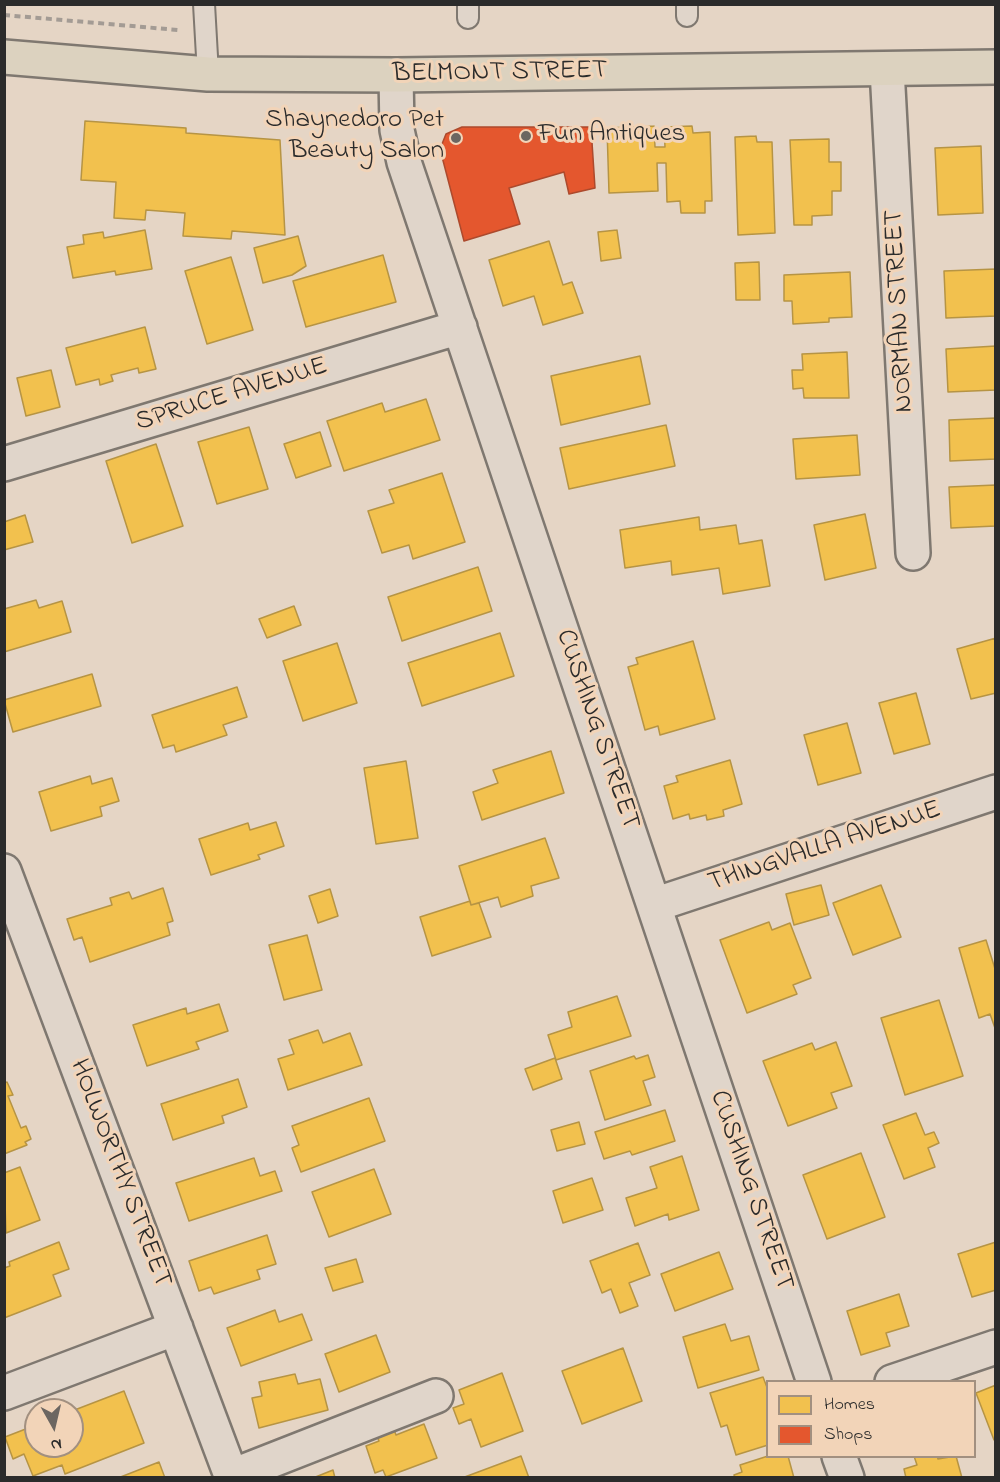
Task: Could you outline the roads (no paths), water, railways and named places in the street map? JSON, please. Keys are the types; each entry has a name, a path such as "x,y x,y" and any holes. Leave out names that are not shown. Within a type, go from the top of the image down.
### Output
{"main road":[{"name":"BELMONT STREET","path":"4,57 208,74 396,75 996,67"}],"street":[{"name":"NORMAN STREET","path":"887,69 913,553"},
{"name":"CUSHING STREET","path":"396,75 399,144 813,1380"},
{"name":"SPRUCE AVENUE","path":"4,464 460,327"},
{"name":"THINGVALLA AVENUE","path":"654,905 996,792"},
{"name":"HOLWORTHY STREET","path":"4,871 14,925 176,1328 232,1477"},
{"path":"4,1393 176,1328"},
{"path":"898,1380 996,1347"},
{"path":"232,1477 436,1396"},
{"path":"840,1458 847,1478"}],"lane":[{"path":"204,4 208,74"}],"place":[{"name":"Fun Antiques","path":"526,136"},
{"name":"Shaynedoro Pet Beauty Salon","path":"456,138"}]}
